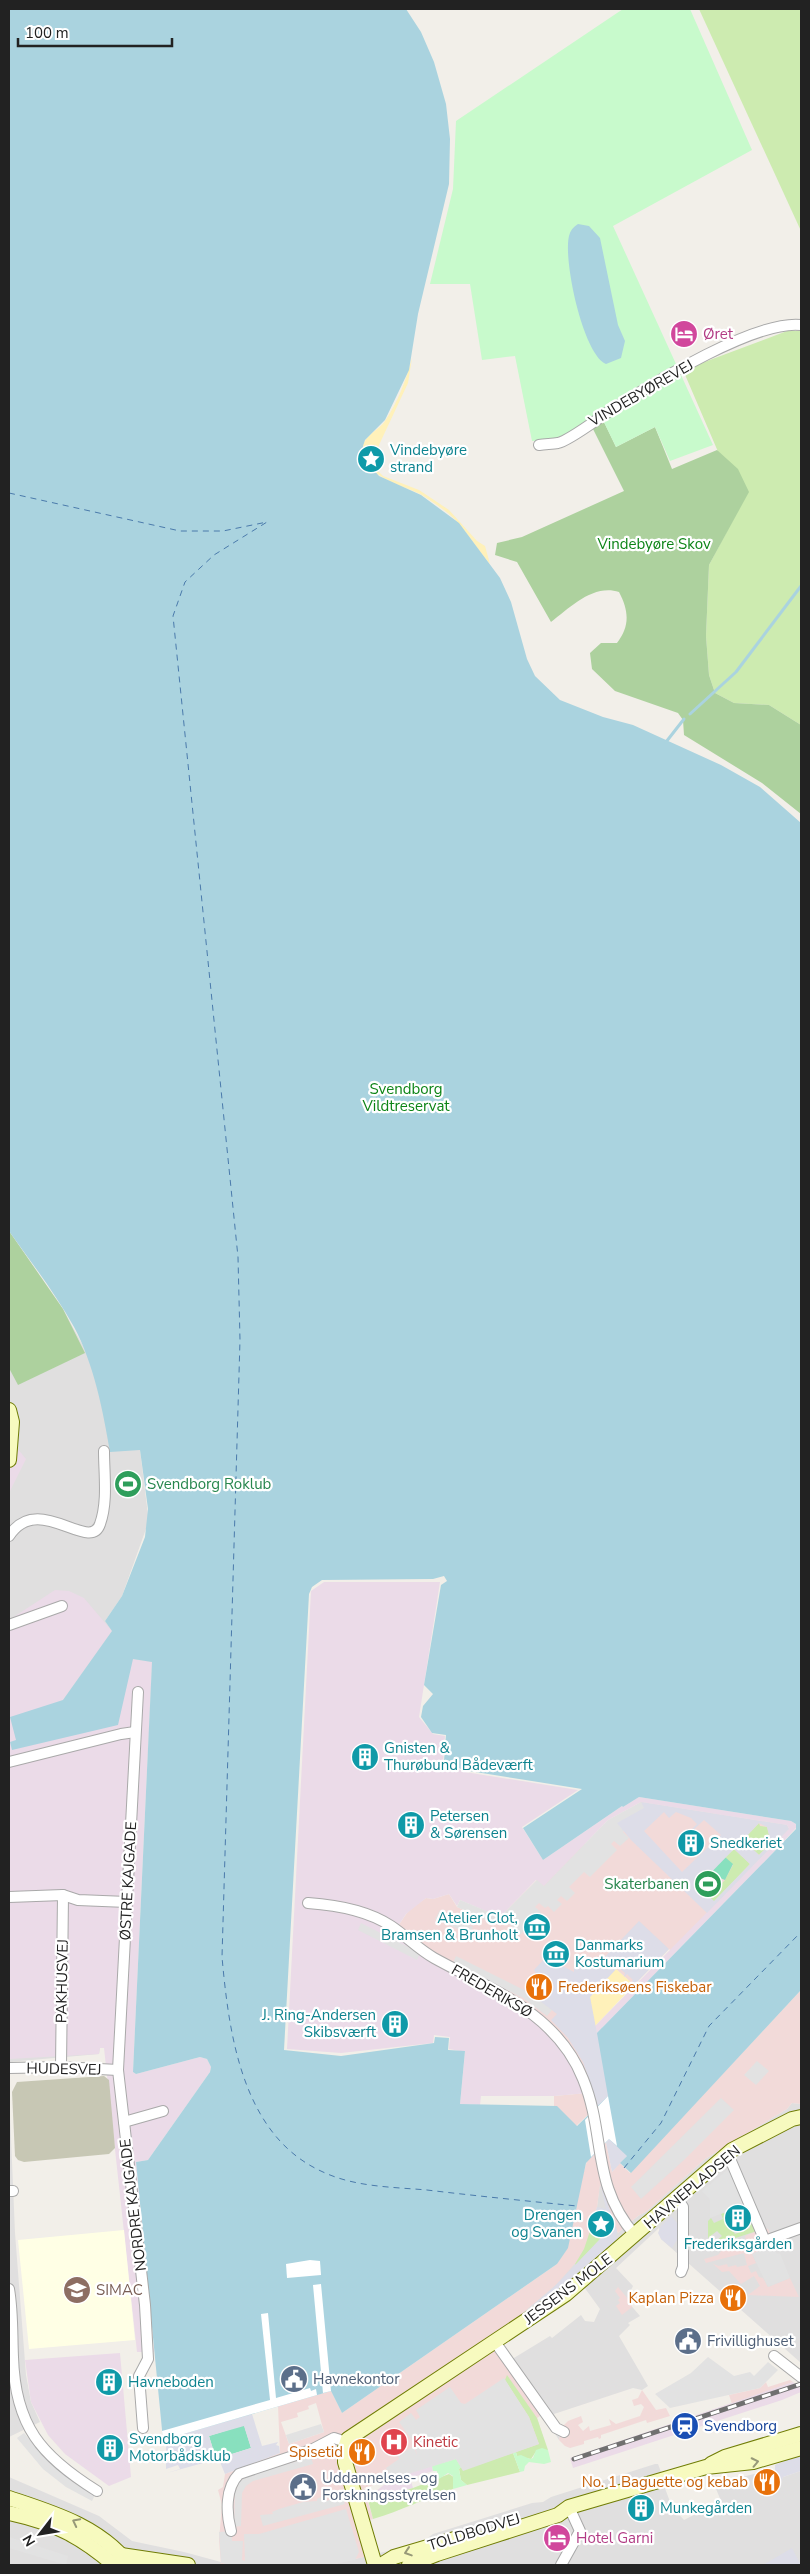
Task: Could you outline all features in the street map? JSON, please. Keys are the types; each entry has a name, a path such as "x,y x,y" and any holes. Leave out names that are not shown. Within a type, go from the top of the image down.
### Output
{"street":[{"name":"VINDEBYØREVEJ","path":"539,445 559,443 655,382 718,351 762,331 781,326 801,325"},
{"path":"9,1410 12,1422 9,1460"},
{"path":"9,1536 26,1521 37,1518 49,1519 83,1533 90,1534 97,1530 100,1525 104,1500 104,1451"},
{"path":"9,1625 62,1606"},
{"name":"ØSTRE KAJGADE","path":"118,2070 138,1692"},
{"path":"9,1762 135,1732"},
{"path":"9,1897 63,1895 78,1900 127,1902"},
{"name":"PAKHUSVEJ","path":"60,2066 63,1895"},
{"name":"FREDERIKSØ","path":"308,1903 338,1905 381,1920 431,1956 527,2008 547,2026 570,2053 585,2082 610,2197 622,2219 637,2234"},
{"name":"HUDESVEJ","path":"9,2068 60,2066 118,2070"},
{"name":"NORDRE KAJGADE","path":"118,2070 145,2305 148,2359 139,2376 143,2428"},
{"path":"124,2122 163,2112"},
{"name":"HAVNEPLADSEN","path":"637,2234 728,2154 792,2118 801,2117"},
{"path":"728,2154 765,2241 801,2228"},
{"path":"677,2198 683,2207 682,2269"},
{"name":"JESSENS MOLE","path":"346,2442 358,2432 566,2294 637,2234"},
{"path":"9,2289 13,2309 14,2382 26,2425 48,2455 97,2491"},
{"path":"495,2342 556,2428 564,2432"},
{"path":"774,2356 801,2377"},
{"path":"702,2468 725,2457 801,2434"},
{"path":"231,2531 228,2514 229,2494 236,2477 246,2470 310,2450 334,2438 346,2442 345,2462 375,2565"},
{"path":"702,2468 753,2462 801,2448"},
{"name":"TOLDBODVEJ","path":"380,2565 399,2555 555,2507 569,2507 702,2468"},
{"path":"9,2498 71,2519 93,2532 121,2562"},
{"path":"562,2565 580,2531 569,2507"},
{"name":"TOLDBODVEJ","path":"409,2565 437,2554 558,2515 569,2507"},
{"path":"9,2514 44,2522 67,2531 121,2562 188,2565"},
{"path":"9,2514 74,2543 103,2565"}],"shaded area":[{"path":"9,1231 63,1309 140,1450 148,1515 147,1526 122,1596 105,1621 152,1662 148,1750 104,2048 100,2048 99,2054 9,2062"},
{"path":"9,1438 26,1459 9,1493"},
{"path":"324,1582 440,1582 419,1717 433,1734 445,1736 443,1762 465,1772 578,1790 522,1827 543,1860 622,1806 639,1797 791,1821 796,1824 796,1828 769,1857 597,2033 595,2026 789,1829 787,1825 641,1802 608,1820 544,1886 536,1880 500,1917 460,1900 457,1906 449,1894 433,1899 426,1898 406,1914 396,1929 426,1953 517,2002 558,2037 588,2093 554,2096 481,2096 480,2105 460,2104 465,2052 449,2049 450,2037 434,2035 433,2043 341,2053 287,2049 311,1591"},
{"path":"55,1590 69,1591 84,1598 112,1631 63,1700 16,1740 12,1750 133,1659 152,1662 133,2072 136,2074 200,2057 207,2059 211,2067 210,2072 148,2160 136,2162 154,2352 137,2352 104,2048 100,2048 99,2054 9,2059 9,1620"},
{"path":"641,1802 787,1825 789,1829 671,1951 669,1949 634,1985 616,1969 590,1997 608,2096 576,2126 554,2106 554,2096 587,2093 483,1984 396,1929 409,1910 426,1898 433,1899 449,1894 457,1907 493,1922 496,1915 500,1917 537,1880"},
{"path":"641,1802 645,1808 623,1832 629,1838 620,1846 614,1841 611,1844 617,1850 590,1877 584,1872 569,1887 575,1893 567,1901 561,1896 557,1900 562,1904 554,1912 548,1906 545,1908 539,1903 535,1907 541,1912 520,1935 506,1921 509,1918 504,1913 537,1880 544,1886 608,1820"},
{"path":"641,1802 787,1825 789,1829 707,1913 631,1840 617,1823 644,1808","holes":["664,1812 669,1818 676,1812 691,1818 697,1824 690,1833 704,1820 721,1835 682,1872 644,1831","759,1823 767,1827 771,1843 759,1855 743,1840","734,1849 750,1864 714,1901 698,1886"]},
{"path":"460,1900 496,1915 493,1923 457,1907"},
{"path":"440,1910 473,1927 469,1934 435,1919"},
{"path":"639,1921 669,1949 634,1985 631,1983 633,1980 627,1974 624,1977 625,1973 618,1967 590,1997 597,2033 602,2027 627,2156 612,2172 606,2142 603,2145 594,2094 583,2062 568,2038 551,2020 557,2014 528,1992 542,1992 542,1983 534,1970 547,1956 557,1966 559,1964 574,1972 574,1967 585,1967 599,1960 601,1961"},
{"path":"361,1923 420,1953 417,1960 358,1930"},
{"path":"456,1956 528,1992 552,2010 547,2016 523,1998 453,1963"},
{"path":"801,1990 801,2104 792,2103 787,2109 705,2159 647,2211 618,2233 600,2185 597,2207 586,2246 577,2261 558,2283 517,2318 521,2324 495,2342 545,2413 537,2418 545,2443 463,2471 456,2459 364,2488 373,2519 363,2522 372,2555 330,2565 221,2564 219,2540 222,2505 218,2490 223,2487 225,2474 280,2453 278,2406 331,2391 342,2413 557,2264 587,2161 606,2142 612,2172 620,2163 630,2173","holes":["316,2403 324,2432 289,2444 281,2422 298,2417 297,2413 309,2409 308,2406"]},
{"path":"757,2061 769,2071 756,2085 744,2075"},
{"path":"104,2076 109,2080 115,2148 109,2154 24,2162 18,2160 15,2156 12,2092 17,2082"},
{"path":"9,2090 15,2233 26,2375 31,2402 40,2422 9,2437"},
{"path":"721,2098 734,2110 684,2160 641,2199 631,2187"},
{"path":"792,2103 801,2104 801,2363 661,2239 659,2228 616,2268 633,2286 630,2292 634,2296 628,2302 640,2316 628,2323 630,2325 619,2336 648,2386 642,2390 633,2388 554,2414 558,2423 563,2426 559,2440 509,2361 550,2336 552,2338 581,2315 585,2321 594,2322 600,2309 576,2276 517,2318 585,2246 597,2207 600,2182 618,2233 647,2211 705,2159 787,2109"},
{"path":"727,2170 729,2173 733,2172 746,2204 710,2218 710,2200 702,2191"},
{"path":"600,2182 617,2230 616,2241 559,2290 517,2318 553,2288 602,2237 590,2231 597,2207 606,2209"},
{"path":"671,2216 677,2223 680,2235 672,2248 661,2239 658,2233 661,2226"},
{"path":"764,2228 768,2229 775,2246 769,2244 770,2246 752,2254 756,2263 748,2266 751,2273 756,2271 768,2287 790,2278 799,2297 748,2295 760,2286 754,2276 741,2284 729,2271 722,2272 713,2264 719,2266 727,2264 728,2267 747,2265 744,2253 706,2263 704,2259 718,2255 728,2247 729,2250 747,2244 745,2236"},
{"name":"SIMAC","path":"124,2230 135,2340 29,2349 18,2240"},
{"path":"770,2246 773,2247 777,2254 780,2253 790,2278 768,2287 752,2254"},
{"path":"618,2287 629,2300 637,2293 640,2296 631,2304 632,2307 622,2315 616,2306 620,2303 618,2300 620,2298 615,2291"},
{"path":"120,2353 131,2477 109,2486 65,2454 48,2435 31,2402 25,2360"},
{"path":"708,2357 734,2376 750,2372 754,2376 768,2362 778,2370 760,2388 670,2408 655,2394 691,2373"},
{"path":"504,2378 529,2417 539,2444 463,2471 456,2459 392,2479 386,2468 399,2459 398,2456 414,2446 417,2456 415,2444 399,2422 411,2413 416,2420 420,2417 416,2410 450,2387 461,2403 465,2404"},
{"path":"790,2380 793,2382 732,2404 729,2395 760,2388 766,2382 768,2387"},
{"path":"793,2382 795,2384 801,2382 801,2392 782,2400 573,2468 570,2458"},
{"path":"642,2390 656,2410 666,2408 670,2416 647,2423 646,2420 601,2435 599,2439 598,2437 584,2441 584,2444 570,2448 559,2440 562,2427 568,2421 581,2416 583,2422 578,2425 583,2431 589,2426 590,2431 611,2425 609,2419 616,2424 640,2416 644,2407 641,2404 634,2406 632,2400 638,2398"},
{"path":"252,2414 262,2446 278,2442 276,2445 279,2446 280,2453 225,2474 220,2462 214,2460 167,2473 180,2469 178,2465 166,2469 166,2446 163,2445 163,2440","holes":["244,2426 251,2448 216,2459 209,2436"]},
{"path":"321,2424 324,2432 289,2444 286,2435"},
{"path":"24,2433 40,2452 60,2470 96,2493 92,2501 66,2487 43,2469 17,2438"},
{"path":"801,2454 801,2471 783,2477 781,2482 775,2477 775,2465"},
{"path":"311,2457 313,2464 253,2481 246,2486 242,2493 241,2526 234,2527 235,2492 240,2481 249,2475"},
{"path":"658,2464 661,2472 663,2472 660,2475 672,2507 684,2520 721,2501 714,2484 774,2469 776,2478 781,2481 783,2477 801,2471 801,2565 330,2565 421,2543 433,2534 532,2503 543,2502 551,2497"},
{"path":"432,2466 433,2471 410,2478 413,2488 367,2500 366,2494 372,2494 392,2479"},
{"path":"9,2477 99,2516 132,2541 232,2565 9,2565"},
{"path":"342,2496 345,2504 263,2526 260,2515 273,2514 272,2512 279,2509 303,2502 317,2501 321,2497 323,2502"},
{"path":"346,2509 359,2552 355,2560 330,2565 230,2565 221,2563 219,2532 231,2531 232,2541 243,2541 242,2560 245,2561 244,2534 259,2534"},
{"path":"9,2537 68,2556 66,2565 9,2548"},
{"path":"792,2548 801,2565 763,2565"}],"green space":[{"path":"623,9 690,9 752,150 613,226 713,445 670,461 655,427 616,447 599,412 558,440 532,441 515,356 482,360 470,284 430,284 453,189 456,121"},
{"path":"699,9 801,9 801,231"},
{"path":"787,331 801,331 801,725 769,705 734,703 715,693 709,675 706,636 709,565 748,492 719,454 683,370"},
{"name":"Vindebyøre Skov","path":"604,422 616,447 655,427 672,469 717,450 738,469 749,492 709,565 706,636 709,675 715,693 734,703 769,705 801,725 801,814 762,783 684,735 683,720 678,713 615,691 592,669 590,653 601,643 617,643 624,631 627,618 625,606 619,592 609,590 591,594 574,604 551,622 517,562 495,555 497,543 522,537 624,491 592,427"},
{"path":"9,1231 63,1309 85,1353 18,1385 9,1368"},
{"path":"759,1823 760,1826 767,1827 771,1843 759,1855 743,1840"},
{"path":"734,1849 750,1864 714,1902 709,1897 725,1880 733,1865 725,1857"},
{"path":"725,1857 733,1864 725,1880 720,1878 718,1874 718,1882 710,1892 709,1897 697,1886"},
{"path":"746,2204 757,2231 723,2242 722,2239 716,2241 722,2236 717,2231 708,2238 708,2221 711,2218 714,2223 723,2219 721,2214 726,2212 729,2225 735,2234 750,2228 742,2206"},
{"path":"590,2231 602,2237 576,2265 584,2249"},
{"path":"507,2375 537,2418 548,2450 537,2450 531,2459 517,2456 516,2452 539,2444 529,2417 505,2380"},
{"path":"244,2425 251,2448 216,2459 209,2436"},
{"path":"542,2448 548,2450 551,2462 544,2464 529,2462 525,2466 524,2471 520,2472 513,2453 516,2452 517,2456 521,2455 530,2459 533,2458 536,2450"},
{"path":"513,2453 520,2472 467,2485 461,2480 459,2469 461,2467 463,2470"},
{"path":"456,2459 461,2467 459,2469 461,2480 467,2485 453,2489 453,2476 448,2473 439,2479 437,2471 433,2471 432,2466"},
{"path":"449,2474 455,2478 453,2489 373,2519 368,2500 413,2488"}],"sand":[{"name":"Vindebyøre strand","path":"412,358 408,383 379,445 377,470 383,476 419,490 449,510 477,541 485,546 490,564 460,525 449,514 420,494 393,483 374,472 363,456 364,442 382,424 394,406"},
{"path":"616,1969 634,1985 595,2026 590,1997"}],"water":[{"name":"Svendborg Vildtreservat","path":"9,9 406,9 421,32 434,62 446,104 450,139 449,184 418,314 409,370 385,420 365,440 363,446 366,461 379,476 421,495 459,523 500,578 511,602 527,659 535,676 560,700 603,717 633,725 721,765 760,787 801,823 801,1990 631,2173 620,2163 627,2156 609,2139 586,2163 568,2248 557,2264 342,2413 331,2391 163,2440 136,2162 148,2160 210,2072 211,2067 207,2059 200,2057 136,2074 133,2072 152,1662 133,1659 118,1725 12,1750 10,1742 16,1740 10,1717 63,1700 112,1631 105,1621 122,1596 145,1537 148,1509 140,1450 110,1452 97,1388 81,1341 59,1302 9,1231","holes":["444,1576 447,1581 441,1585 424,1685 433,1694 423,1706 421,1717 432,1733 446,1735 444,1761 463,1770 582,1789 523,1828 543,1860 622,1806 639,1797 791,1821 796,1824 796,1829 597,2033 608,2096 577,2126 557,2106 460,2104 465,2051 448,2050 449,2038 435,2037 434,2043 341,2056 284,2050 309,1594 312,1587 322,1580 433,1579"]},
{"path":"578,224 589,226 600,238 618,325 625,341 621,358 606,364 598,357 590,343 572,284 569,265 569,236 572,229"}],"pier":[{"path":"608,2096 617,2146 609,2139 591,2157 585,2120"},
{"path":"310,2260 320,2261 321,2275 287,2278 286,2264"},
{"path":"321,2284 331,2391 323,2393 313,2285"},
{"path":"268,2313 276,2398 310,2388 311,2391 316,2389 317,2395 163,2440 162,2431 270,2400 261,2314"}],"waterway":[{"path":"690,714 736,672 801,586"},
{"path":"666,742 684,719"}],"ferry route":[{"path":"9,493 180,531 223,531 267,522 214,555 185,582 173,616 238,1257 240,1340 222,1957 229,2018 245,2080 257,2108 274,2134 296,2156 335,2177 374,2186 577,2206"},
{"path":"624,2168 661,2123 709,2026 801,1932"}],"railway":[{"path":"574,2459 801,2384"}],"place":[{"name":"Øret","path":"684,334"},
{"name":"Vindebyøre strand","path":"371,459"},
{"name":"Svendborg Roklub","path":"128,1484"},
{"name":"Gnisten & Thurøbund Bådeværft","path":"365,1757"},
{"name":"Petersen & Sørensen","path":"411,1825"},
{"name":"Snedkeriet","path":"691,1843"},
{"name":"Skaterbanen","path":"708,1884"},
{"name":"Atelier Clot, Bramsen & Brunholt","path":"537,1927"},
{"name":"Danmarks Kostumarium","path":"556,1954"},
{"name":"Frederiksøens Fiskebar","path":"539,1987"},
{"name":"J. Ring-Andersen Skibsværft","path":"395,2024"},
{"name":"Frederiksgården","path":"738,2218"},
{"name":"Drengen og Svanen","path":"601,2224"},
{"name":"SIMAC","path":"77,2290"},
{"name":"Kaplan Pizza","path":"733,2298"},
{"name":"Frivillighuset","path":"688,2341"},
{"name":"Havnekontor","path":"294,2379"},
{"name":"Havneboden","path":"109,2382"},
{"name":"Svendborg","path":"685,2426"},
{"name":"Kinetic","path":"394,2442"},
{"name":"Svendborg Motorbådsklub","path":"110,2448"},
{"name":"Spisetid","path":"362,2452"},
{"name":"No. 1 Baguette og kebab","path":"767,2482"},
{"name":"Uddannelses- og Forskningsstyrelsen","path":"303,2487"},
{"name":"Munkegården","path":"641,2508"},
{"name":"Hotel Garni","path":"557,2538"}]}
